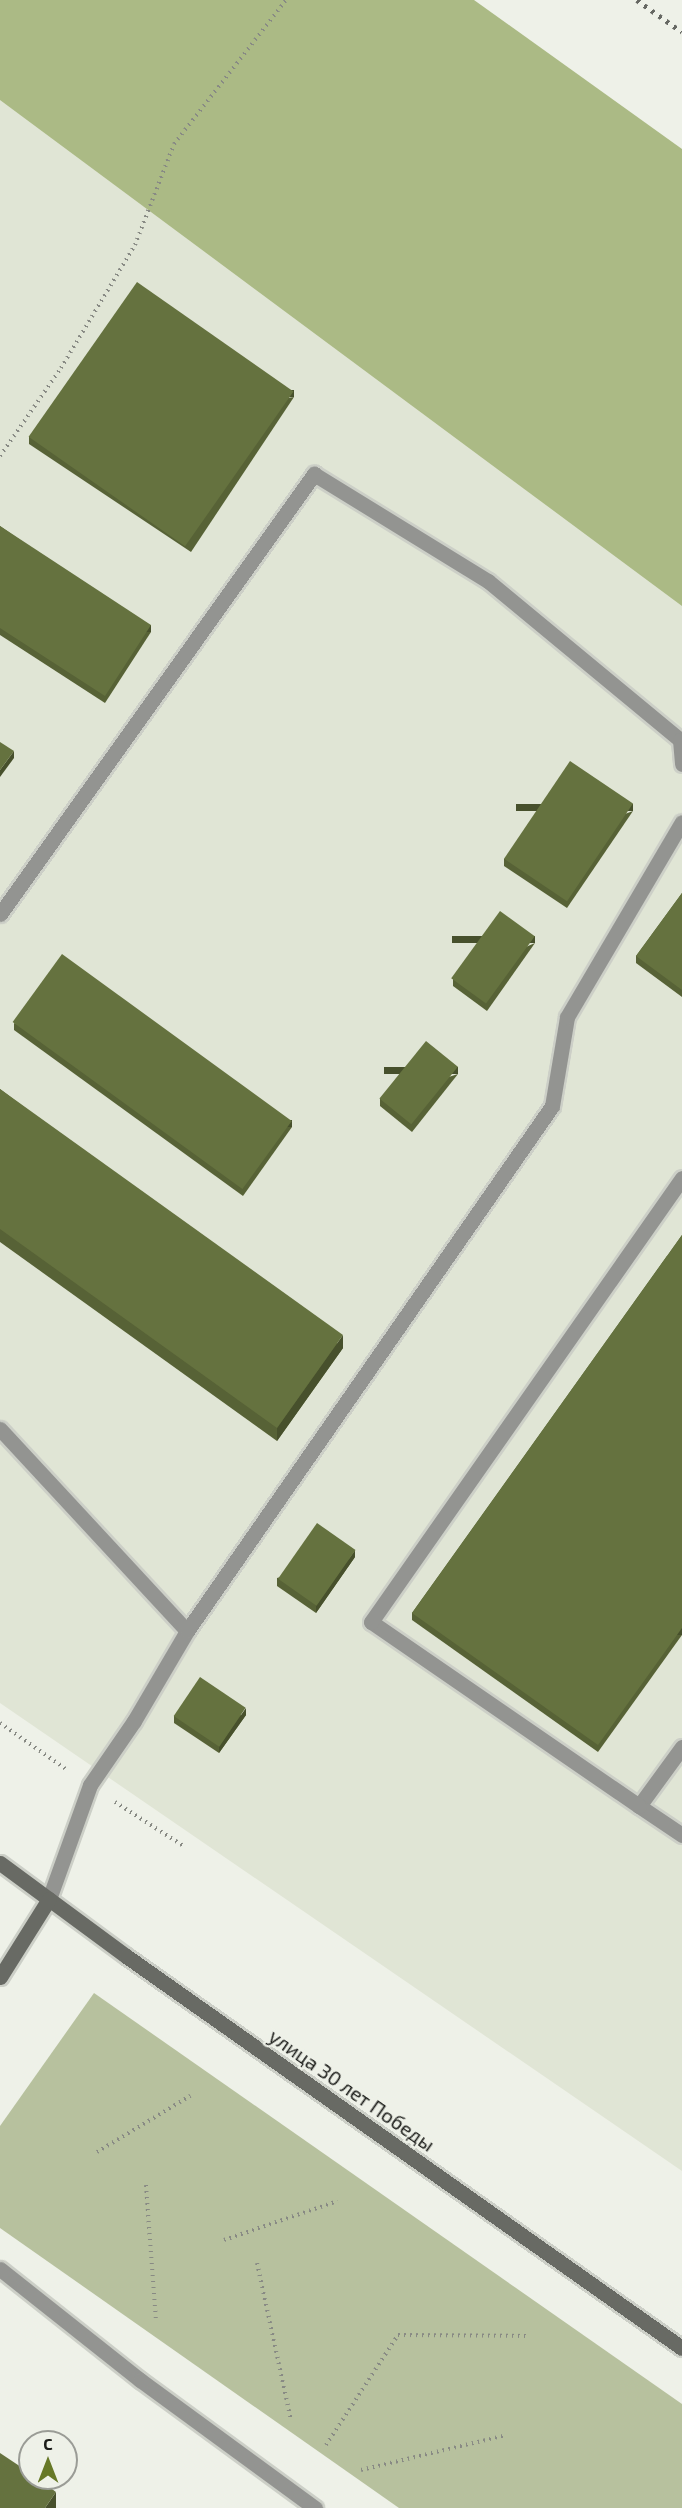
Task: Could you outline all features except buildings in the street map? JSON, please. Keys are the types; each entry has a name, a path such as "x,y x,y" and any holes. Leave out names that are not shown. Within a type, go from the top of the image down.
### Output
{"street":[{"name":"улица 30 лет Победы","path":"0,1863 126,1956 682,2348"},
{"path":"0,1977 49,1899"}],"lane":[{"path":"0,914 314,474 488,580 680,740 682,764"},
{"path":"49,1899 90,1785 134,1721 187,1631 552,1106 567,1017 682,822"},
{"path":"682,1178 371,1622 682,1835"},
{"path":"0,1429 187,1631"},
{"path":"639,1806 682,1747"},
{"path":"0,2270 140,2380 315,2508"}],"path":[{"path":"0,456 61,368 135,245 174,144 286,0"},
{"path":"97,2152 190,2096"},
{"path":"146,2186 156,2322"},
{"path":"224,2240 338,2201"},
{"path":"257,2263 291,2420"},
{"path":"326,2445 398,2336 527,2336"},
{"path":"361,2470 503,2436"}],"shaded area":[{"path":"0,0 682,473 682,2171 0,1703"}],"green space":[{"path":"0,0 474,0 682,149 682,606 0,100"},
{"path":"94,1993 682,2404 682,2508 399,2508 0,2228 0,2126"}],"railway":[{"path":"637,0 682,32"}]}
